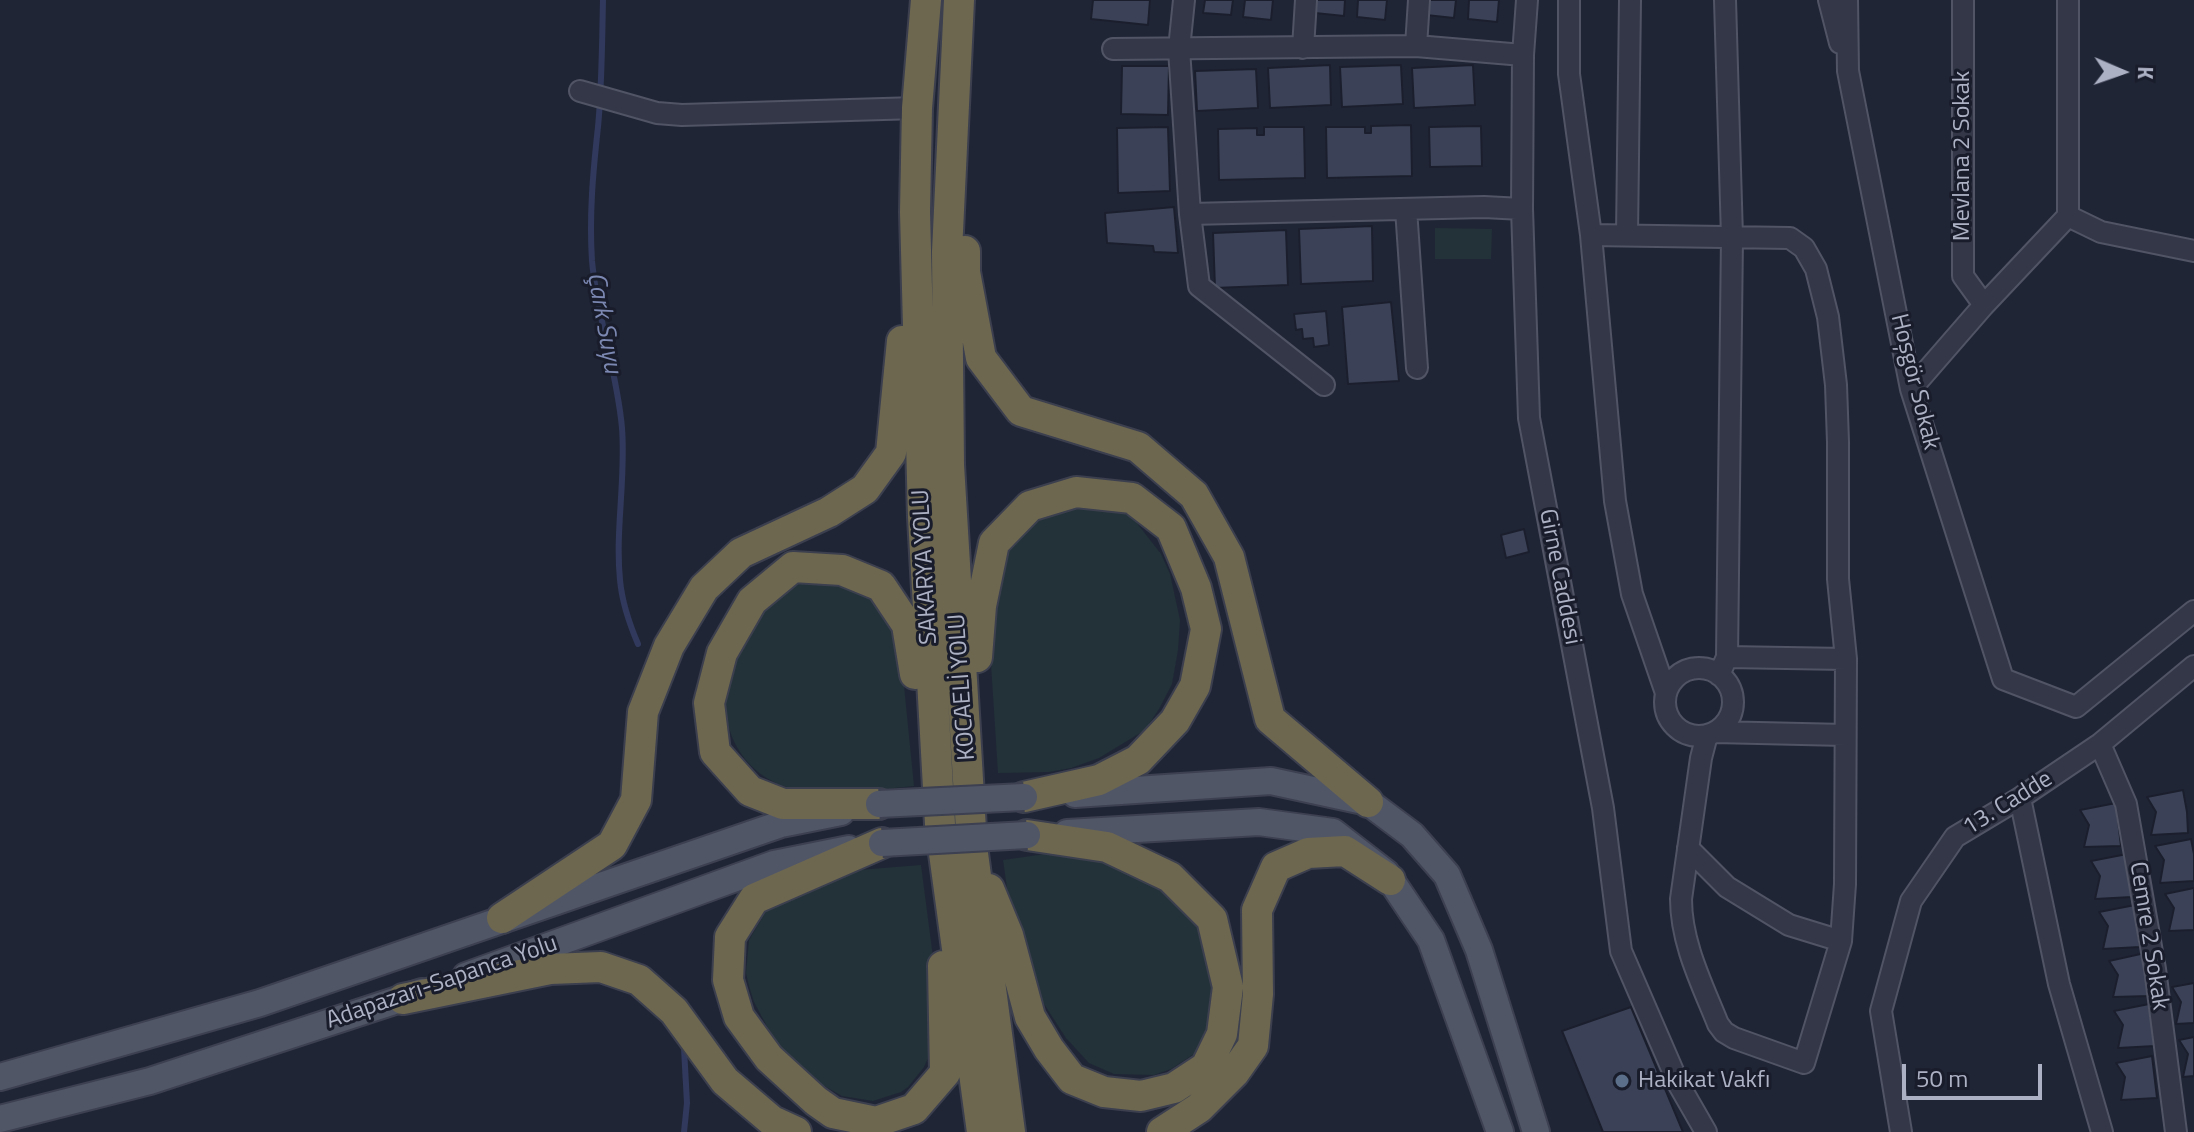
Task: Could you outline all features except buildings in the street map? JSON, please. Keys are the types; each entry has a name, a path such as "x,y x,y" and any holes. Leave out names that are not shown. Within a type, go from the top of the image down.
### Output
{"highway":[{"name":"SAKARYA YOLU","path":"926,0 917,108 915,212 923,517 939,818 982,1132"},
{"name":"KOCAELİ YOLU","path":"960,0 947,252 949,465 972,846 1010,1132"},
{"path":"960,0 965,272 981,358 1021,411 1138,447 1194,495 1229,557 1270,719 1368,802"},
{"path":"502,918 612,845 636,800 643,712 669,646 704,588 741,553 829,512 865,489 891,453 915,212"},
{"path":"968,775 981,606 994,543 1030,506 1076,492 1132,498 1171,528 1196,588 1206,629 1195,686 1175,721 1138,760 1099,780 1024,797"},
{"path":"879,804 783,804 750,791 715,752 709,703 722,653 752,601 793,567 842,570 881,586 907,625 939,818 945,1073 914,1109 876,1122 833,1113 769,1058 739,1017 728,980 730,937 754,899 882,843"},
{"path":"972,846 1008,935 1030,1017 1072,1079 1104,1092 1141,1096 1174,1088 1206,1067 1222,1034 1228,987 1212,919 1170,877 1107,847 1027,835"},
{"path":"1162,1132 1199,1108 1234,1073 1253,1046 1258,994 1257,910 1276,867 1308,853 1345,851 1390,880"},
{"path":"403,999 550,969 601,967 639,980 674,1011 725,1081 772,1121 796,1132"}],"main road":[{"path":"1024,797 1271,781 1368,802 1412,835 1447,875 1479,950 1536,1128"},
{"name":"Adapazarı-Sapanca Yolu","path":"0,1077 260,1003 781,824 879,804 1024,797"},
{"path":"1027,835 1259,822 1333,832 1386,873 1431,940 1500,1132"},
{"name":"Adapazarı-Sapanca Yolu","path":"0,1119 150,1081 403,999 774,864 882,843 1027,835"}],"street":[{"path":"1184,0 1179,49 1190,214 1199,286 1324,385"},
{"path":"1303,48 1306,0"},
{"path":"1416,46 1419,0"},
{"name":"Girne Caddesi","path":"1527,0 1523,55 1522,209 1529,418 1603,808 1621,951 1679,1085 1706,1132"},
{"path":"1569,0 1569,74 1591,235 1615,501 1632,594 1666,693"},
{"path":"1627,235 1630,0"},
{"path":"1591,235 1627,235 1732,237 1790,238 1804,248 1816,269 1828,317 1836,385 1838,579 1846,659 1845,884 1841,941 1804,1063 1724,1032 1718,1024 1681,918 1701,758 1711,734 1728,720 1733,701 1723,666 1732,237 1725,0"},
{"path":"1829,0 1848,71"},
{"name":"Hoşgör Sokak","path":"1847,0 1848,71 1911,389 2003,679 2076,707 2194,611"},
{"name":"Mevlana 2 Sokak","path":"1963,0 1963,276 1984,305"},
{"path":"1911,389 2068,216 2068,0"},
{"path":"1113,49 1416,46 1523,55"},
{"path":"580,91 657,113 709,115 917,108"},
{"path":"1190,214 1484,207 1522,209"},
{"path":"1406,209 1417,368"},
{"path":"2068,216 2101,232 2194,251"},
{"path":"1845,735 1689,735 1673,724 1665,704 1671,683 1688,670 1846,659"},
{"name":"13. Cadde","path":"1901,1132 1881,1011 1911,901 1955,837 2100,744 2194,666"},
{"name":"Cemre 2 Sokak","path":"2100,744 2126,804 2155,969 2176,1132"},
{"path":"2020,798 2059,984 2102,1132"},
{"path":"1688,848 1727,887 1789,925 1841,941"}],"shaded area":[{"path":"1435,228 1492,229 1491,259 1435,259"},
{"path":"1037,499 1123,511 1136,522 1161,554 1170,574 1180,620 1178,650 1172,684 1145,730 1099,758 1071,768 1049,772 998,773 990,648 991,573"},
{"path":"809,572 882,599 900,646 914,786 837,793 793,789 755,770 733,738 727,719 726,699 735,655 762,610"},
{"path":"1073,850 1115,856 1199,913 1220,996 1200,1050 1171,1069 1154,1075 1114,1074 1089,1063 1066,1038 1037,993 1012,922 1003,860"},
{"path":"921,865 937,988 930,1054 924,1067 901,1092 873,1101 842,1096 799,1067 770,1032 754,1002 746,973 749,940 768,908 822,873"}],"waterway":[{"name":"Çark Suyu","path":"603,0 591,211 592,261 622,428 621,588 638,644"},
{"name":"Çark Suyu","path":"684,1048 687,1103 684,1132"}],"place":[{"name":"Hakikat Vakfı","path":"1622,1081"}]}
